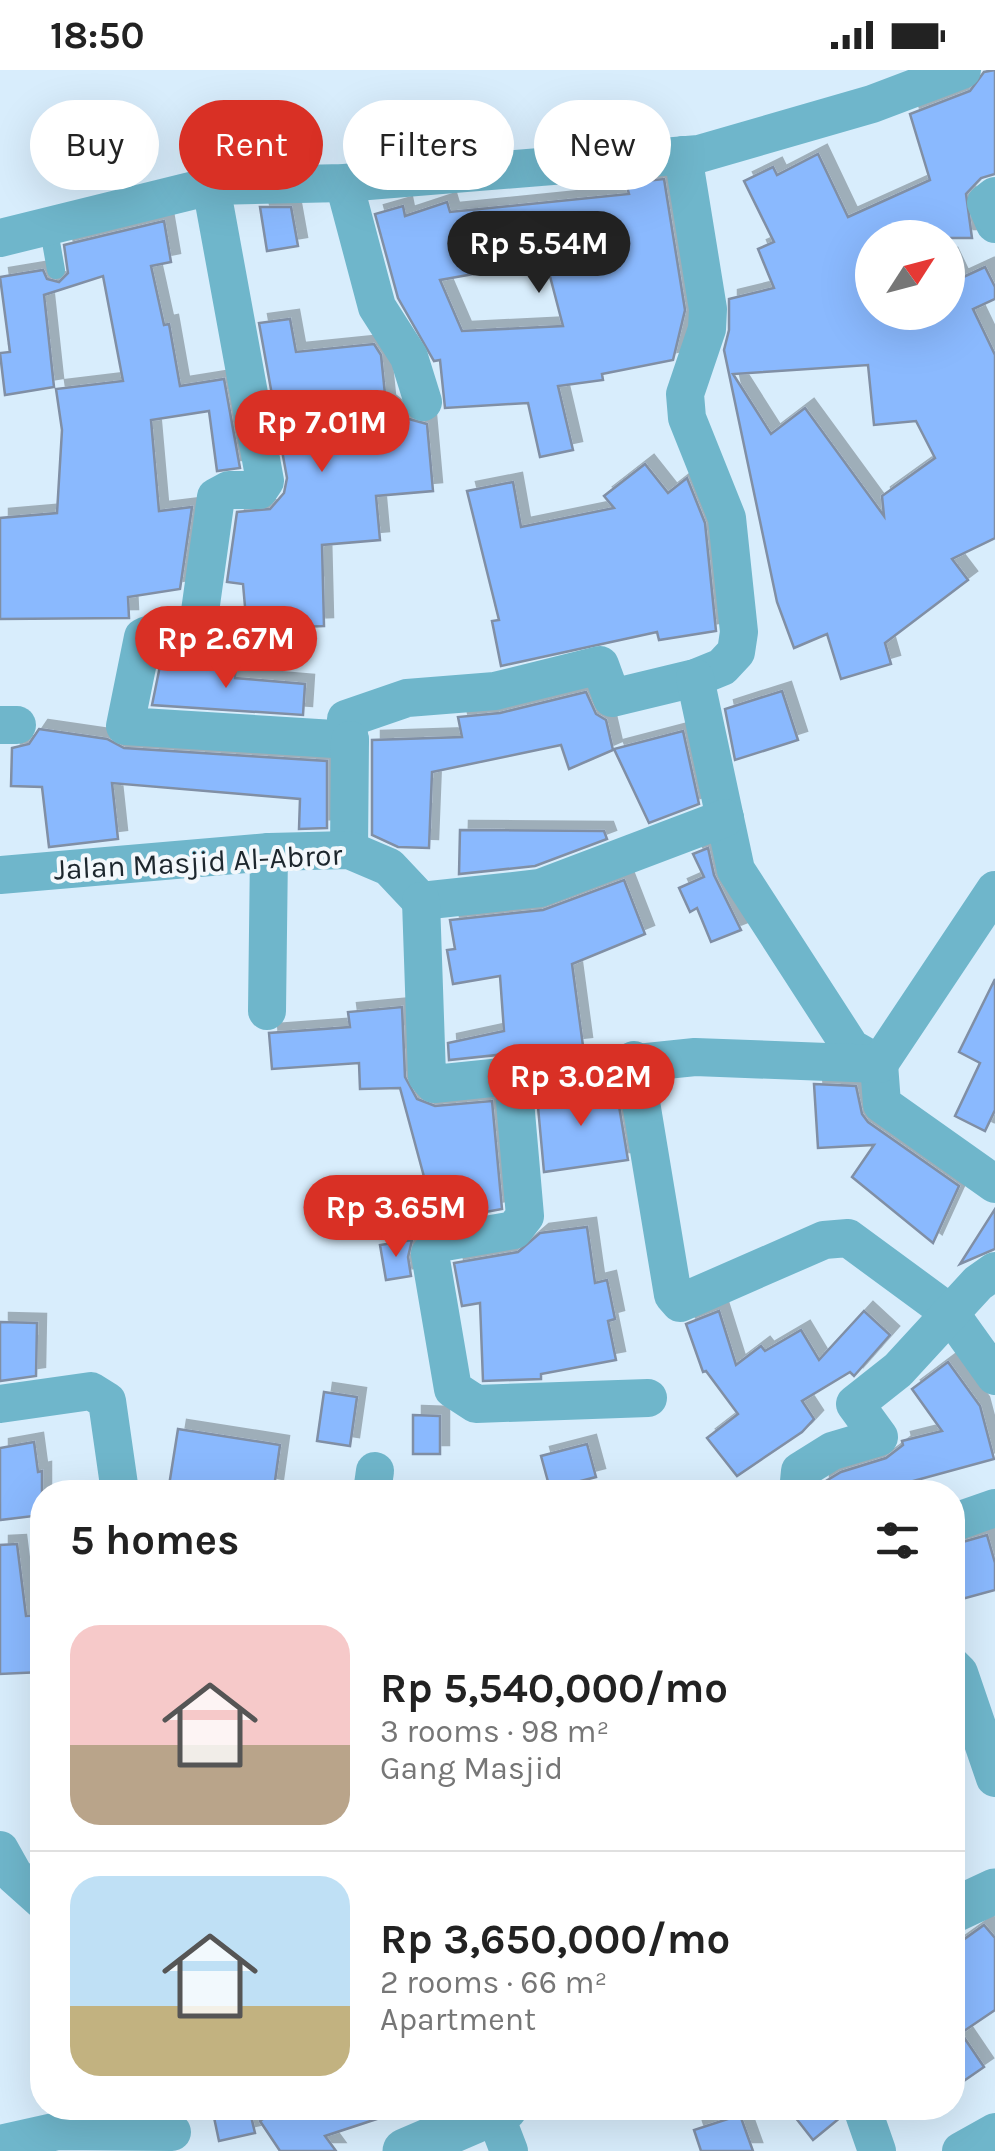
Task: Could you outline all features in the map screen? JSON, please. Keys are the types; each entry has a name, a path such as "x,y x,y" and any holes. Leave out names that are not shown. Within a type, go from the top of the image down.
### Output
{"street":[{"path":"514,168 683,155 872,104 962,70"},
{"path":"349,850 350,740 346,719 407,698 495,691 600,666 612,698 694,678 722,667 736,652 739,632 728,518 686,418 691,371 707,329 708,309 683,155"},
{"path":"0,238 196,190"},
{"path":"213,190 266,481 259,490 229,490 216,496 196,633 182,639 153,633 143,637 125,726 350,740"},
{"path":"346,190 377,308 409,357 423,402"},
{"path":"995,196 986,203 995,224"},
{"path":"694,678 736,870 851,1048 878,1064"},
{"path":"724,818 540,888 421,901 427,1076 434,1084 513,1078 634,1060 696,1057 878,1064"},
{"name":"Jalan Masjid Al-Abror","path":"0,875 268,852 349,850 389,867 421,901"},
{"path":"267,1011 268,852"},
{"path":"995,890 878,1064 882,1104 995,1184"},
{"path":"634,1060 673,1294 680,1303 824,1240 848,1238 950,1313 995,1376"},
{"path":"513,1078 525,1216 514,1230 439,1243 430,1254 454,1389 476,1404 648,1398"},
{"path":"799,1480 800,1471 832,1451 879,1438 856,1404 898,1370 995,1271"},
{"path":"0,1404 92,1391 107,1400 118,1480"},
{"path":"965,1518 995,1508"},
{"path":"965,1691 995,1778"},
{"path":"0,1850 14,1875 30,1889"},
{"path":"965,1906 995,1891"},
{"path":"866,2120 877,2151"},
{"path":"405,2151 503,2124"},
{"path":"0,2144 58,2131 174,2130"},
{"path":"962,2151 995,2132"}],"lane":[{"path":"48,226 56,270"}],"building":[{"path":"995,70 995,174 981,178 966,194 972,238 965,238 965,220 855,220 855,330 965,330 965,276 985,267 995,287 995,299 973,309 995,355 995,538 952,559 968,580 885,643 891,664 841,679 827,634 794,648 777,602 724,350 729,330 729,299 774,288 758,249 774,242 744,181 773,167 777,175 818,154 848,217 930,180 910,114 970,91 984,72","holes":["868,365 874,425 916,421 935,458 882,496 884,516 805,408 771,434 733,374"]},
{"path":"628,190 666,190 685,310 673,360 602,374 603,380 558,386 573,450 540,457 528,403 445,408 440,360 434,361 398,298 375,214 403,206 405,216 447,202 450,212 629,194","holes":["546,261 563,326 462,331 440,280"]},
{"path":"260,207 291,207 298,246 267,251"},
{"path":"164,221 171,262 151,266 164,325 169,324 180,386 224,379 240,468 217,471 209,411 151,420 159,511 192,507 180,589 128,597 129,618 0,619 0,518 57,513 62,430 56,389 123,381 103,276 44,295 54,387 5,395 0,353 10,352 0,277 43,270 47,279 59,282 68,273 64,245"},
{"path":"290,319 296,352 374,344 381,355 386,404 402,417 427,424 433,491 376,496 380,540 322,545 324,626 247,629 243,584 227,582 237,512 270,509 284,493 287,478 259,323"},
{"path":"645,464 668,493 687,478 705,523 716,631 659,640 657,632 501,666 492,621 499,620 467,491 513,482 521,527 614,508 604,496"},
{"path":"160,666 236,668 235,678 305,684 303,715 152,705"},
{"path":"782,691 798,740 735,760 725,709"},
{"path":"586,692 596,714 606,720 613,750 569,769 561,745 432,772 429,848 398,847 372,835 372,740 462,737 458,717 500,713"},
{"path":"39,729 107,739 124,748 327,761 327,828 299,829 300,799 112,783 118,839 49,847 42,787 11,786 12,748 29,744"},
{"path":"683,731 699,804 649,823 614,749"},
{"path":"460,830 604,831 607,839 535,866 459,874"},
{"path":"708,848 714,875 741,930 711,942 697,908 690,912 679,888 704,877 693,854"},
{"path":"624,880 645,934 572,964 583,1046 449,1060 448,1043 504,1031 500,976 453,984 447,950 455,949 450,920 543,910"},
{"path":"995,979 995,1110 985,1131 955,1116 980,1063 959,1052"},
{"path":"402,1007 405,1077 417,1099 435,1106 492,1101 502,1209 436,1221 400,1088 360,1089 359,1063 272,1069 269,1033 350,1027 348,1012"},
{"path":"814,1084 856,1086 862,1114 868,1122 959,1186 933,1243 852,1177 874,1145 818,1148"},
{"path":"616,1088 628,1160 544,1172 537,1096"},
{"path":"995,1209 995,1249 960,1264"},
{"path":"587,1227 595,1283 607,1280 615,1319 608,1321 616,1360 541,1374 541,1379 483,1381 480,1303 462,1306 454,1263 518,1252 540,1233"},
{"path":"412,1240 408,1257 411,1276 386,1280 380,1245"},
{"path":"719,1311 736,1365 761,1346 765,1351 801,1330 819,1360 864,1311 890,1335 854,1376 850,1372 802,1401 814,1419 802,1432 737,1476 707,1438 738,1414 703,1372 686,1324"},
{"path":"0,1322 37,1323 36,1376 0,1381"},
{"path":"948,1362 980,1406 994,1459 917,1480 828,1480 886,1458 903,1445 902,1441 942,1431 912,1389"},
{"path":"324,1392 357,1397 350,1446 317,1441"},
{"path":"413,1415 440,1416 440,1454 413,1454"},
{"path":"178,1429 280,1445 275,1480 170,1480"},
{"path":"34,1442 42,1480 30,1480 30,1516 0,1520 0,1448"},
{"path":"587,1444 596,1477 548,1480 541,1456"},
{"path":"987,1535 995,1563 995,1590 965,1598 965,1541"},
{"path":"17,1544 26,1616 30,1616 30,1673 0,1674 0,1545"},
{"path":"984,1925 995,1938 995,2010 965,2030 965,1939"},
{"path":"965,2039 984,2067 965,2080"},
{"path":"215,2120 252,2120 255,2133 219,2141"},
{"path":"374,2120 325,2136 336,2151 280,2151 260,2121"},
{"path":"725,2120 742,2120 753,2151 701,2151 694,2130"},
{"path":"797,2120 837,2120 813,2140"}]}
